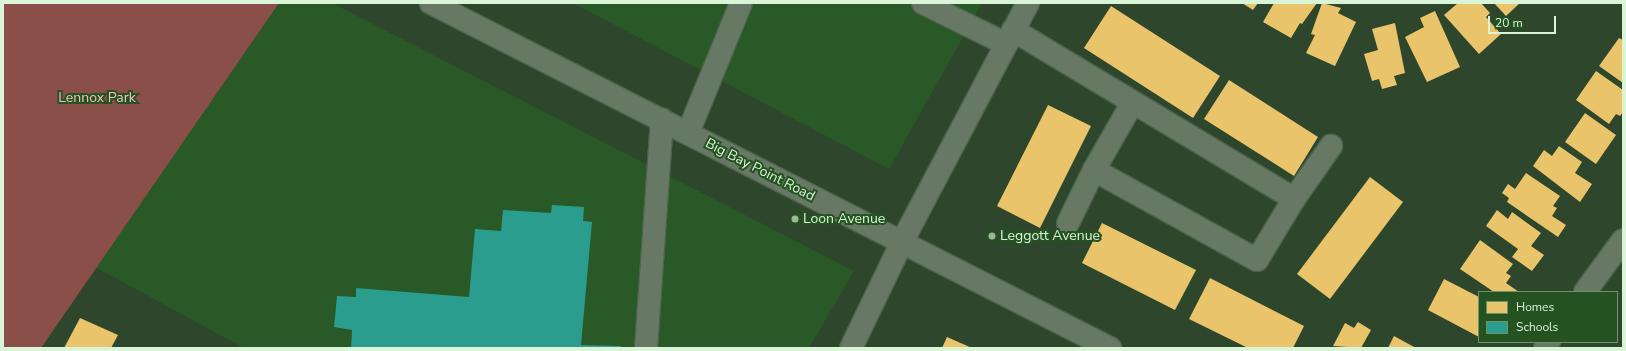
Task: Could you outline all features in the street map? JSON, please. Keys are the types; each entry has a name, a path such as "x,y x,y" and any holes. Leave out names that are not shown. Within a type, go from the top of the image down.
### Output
{"street":[{"name":"Big Bay Point Road","path":"431,3 1110,348"},
{"path":"688,133 740,3"},
{"path":"923,3 1010,37 1133,102 1294,199"},
{"path":"851,348 902,242 1028,3"},
{"path":"1068,223 1094,170 1133,102"},
{"path":"646,348 662,120"},
{"path":"1094,170 1257,260 1294,199 1332,146"},
{"path":"1586,291 1623,240"}],"shaded area":[{"path":"279,3 332,3 854,271 809,348 244,348 95,267"},
{"path":"573,3 982,3 889,169"}],"green space":[{"name":"Lennox Park","path":"3,3 279,3 41,348 3,348"}],"building: Homes":[{"path":"1242,3 1258,3 1253,10"},
{"path":"1274,3 1317,3 1302,24 1300,23 1291,38 1263,22"},
{"path":"1322,3 1341,8 1338,13 1356,22 1335,66 1306,53 1315,35 1311,34"},
{"path":"1458,3 1481,3 1490,13 1486,17 1501,34 1479,54 1444,15"},
{"path":"1494,3 1520,3 1506,16"},
{"path":"1111,6 1220,76 1193,118 1084,48"},
{"path":"1435,11 1460,67 1427,82 1405,37 1424,27 1420,18"},
{"path":"1395,23 1405,73 1394,76 1397,85 1382,89 1379,79 1372,81 1364,54 1378,50 1372,29"},
{"path":"1619,38 1623,40 1623,83 1599,66"},
{"path":"1596,71 1623,90 1623,112 1620,116 1616,114 1609,124 1576,100"},
{"path":"1229,80 1318,137 1294,176 1204,119"},
{"path":"1048,105 1091,126 1040,228 997,206"},
{"path":"1585,113 1616,135 1596,164 1565,142"},
{"path":"1559,146 1582,162 1575,173 1592,184 1580,202 1533,166 1544,150 1552,156"},
{"path":"1526,173 1560,196 1553,206 1557,208 1552,216 1566,225 1558,237 1507,202 1509,198 1502,193 1508,184 1515,189"},
{"path":"1370,177 1403,202 1330,299 1297,274"},
{"path":"1497,210 1508,219 1512,212 1541,233 1531,246 1544,255 1532,271 1512,257 1518,249 1486,226"},
{"path":"1102,223 1196,270 1175,310 1082,263"},
{"path":"1480,240 1513,264 1506,273 1511,276 1506,283 1518,291 1493,291 1460,269"},
{"path":"1210,278 1304,326 1293,348 1248,348 1189,319"},
{"path":"1444,279 1478,296 1478,336 1428,310"},
{"path":"80,318 118,335 111,348 64,348"},
{"path":"1358,322 1371,330 1361,348 1333,346 1345,323 1354,328"},
{"path":"1394,336 1416,348 1388,348"},
{"path":"947,337 972,348 942,348"}],"building: Schools":[{"path":"552,205 584,207 583,221 592,222 581,345 621,346 620,348 351,348 352,330 334,327 337,296 356,297 356,288 469,297 475,229 501,231 503,210 551,213"}],"place":[{"name":"Loon Avenue","path":"795,219"},
{"name":"Leggott Avenue","path":"992,236"}]}
